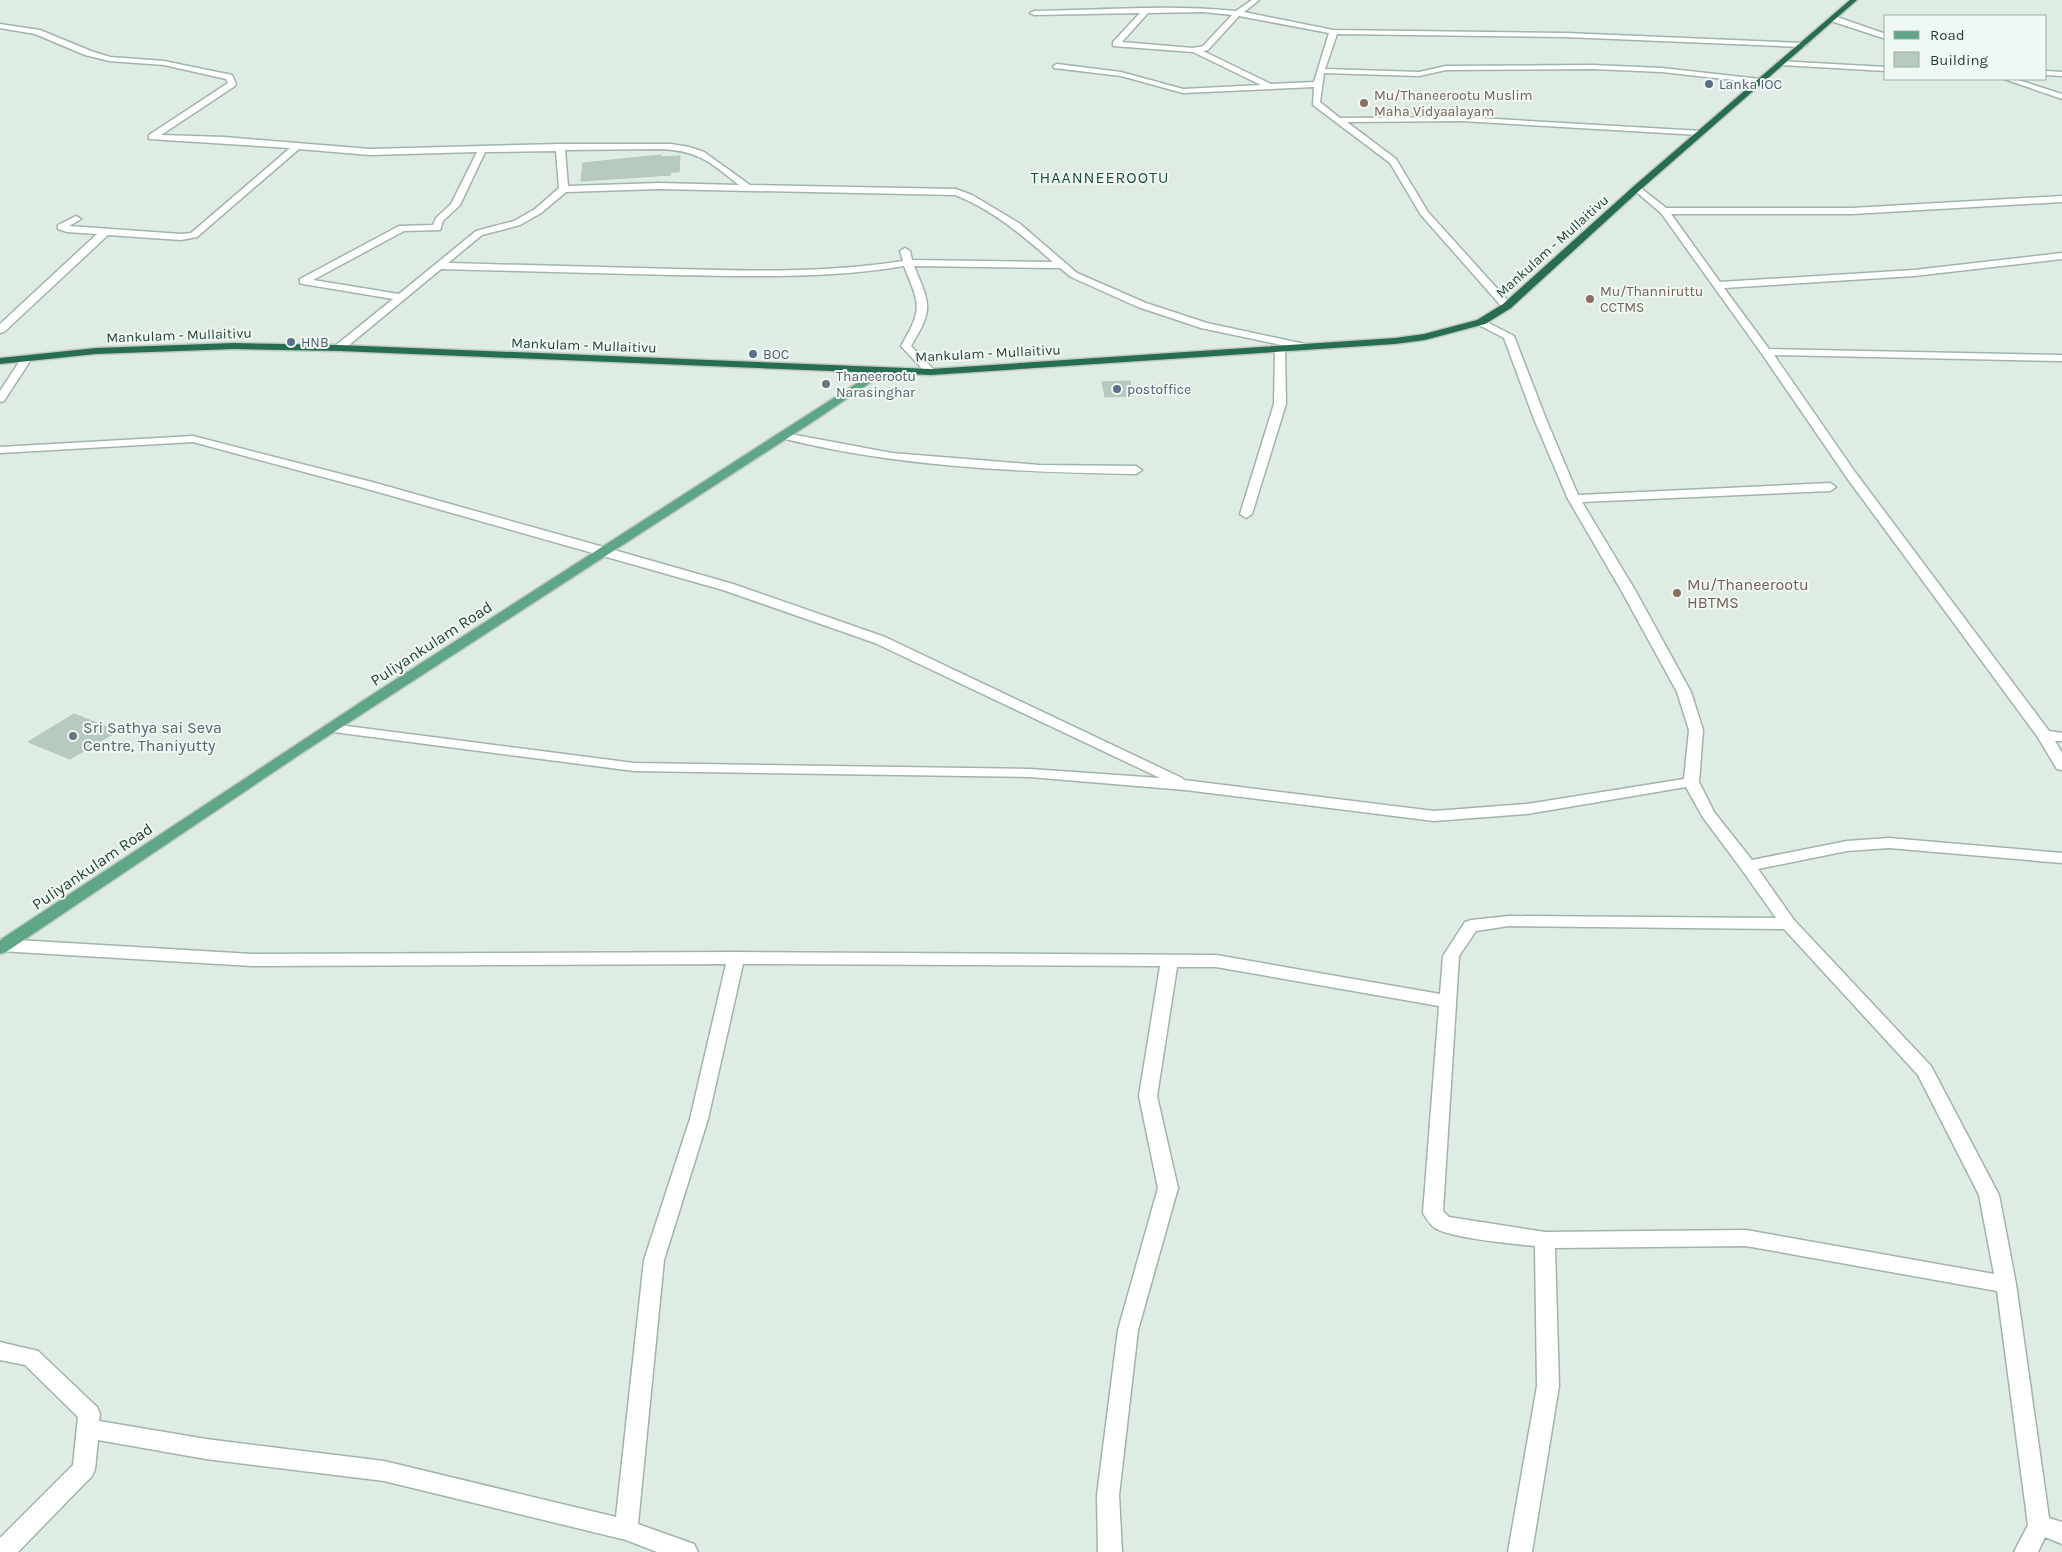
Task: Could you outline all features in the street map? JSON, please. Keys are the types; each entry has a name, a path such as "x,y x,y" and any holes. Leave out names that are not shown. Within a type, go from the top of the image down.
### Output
{"highway":[{"name":"Mankulam - Mullaitivu","path":"0,361 152,348 234,346 339,348 931,372 1395,342 1425,337 1481,322 1508,306 1699,133 1854,0"}],"main road":[{"name":"Puliyankulam Road","path":"1,946 603,551 785,436 882,370"}],"street":[{"path":"1193,50 1205,48 1237,14 1256,0"},
{"path":"1147,10 1116,44 1193,50 1208,54 1270,86"},
{"path":"1034,13 1203,10 1288,22 1333,32 1566,35 1803,45"},
{"path":"1834,19 1884,36"},
{"path":"0,26 37,32 88,53 109,59 164,63 228,76 232,84 152,137 224,140 370,152 647,146 679,148 695,151 747,187"},
{"path":"1333,32 1334,39 1317,84 1316,103 1393,161 1424,214 1508,306"},
{"path":"1781,63 1884,69"},
{"path":"1057,66 1121,74 1183,91 1317,84"},
{"path":"1321,70 1418,74 1446,68 1593,67 1662,70 1760,81"},
{"path":"2047,73 2062,74"},
{"path":"2011,80 2062,97"},
{"path":"1337,120 1461,119 1699,133"},
{"path":"76,219 62,227 67,229 181,237 194,235 296,147"},
{"path":"560,148 564,189"},
{"path":"400,298 303,281 402,228 437,228 439,220 455,205 482,150"},
{"path":"339,348 479,233 517,223 538,211 564,189 659,186 956,192 969,197 1016,225 1074,275 1142,305 1204,326 1305,347"},
{"path":"1637,188 1664,211 1719,285 1857,483 2044,735 2062,766"},
{"path":"1664,211 1852,211 2062,199"},
{"path":"0,330 106,231"},
{"path":"905,251 906,263 923,303 922,316 906,346 931,372"},
{"path":"1719,285 1914,273 2062,256"},
{"path":"438,266 742,273 876,268 906,263 1061,265"},
{"path":"1481,322 1510,336 1540,419 1574,499 1628,590 1684,692 1696,730 1691,782 1707,813 1748,866 1788,924 1925,1071 1988,1195 2006,1284 2039,1525 2026,1552"},
{"path":"1246,514 1280,404 1280,349"},
{"path":"1766,352 2062,358"},
{"path":"0,399 27,358"},
{"path":"785,436 892,458 1039,469 1136,470"},
{"path":"0,450 193,439 368,485 603,551 728,587 880,640 1185,785"},
{"path":"1574,499 1830,487"},
{"path":"331,728 634,767 1030,773 1185,785 1434,816 1527,809 1691,782"},
{"path":"2044,735 2062,736"},
{"path":"1748,866 1847,846 1889,843 2062,858"},
{"path":"1788,924 1509,921 1470,926 1451,956 1433,1212 1442,1223 1460,1228 1545,1240 1746,1238 2006,1284"},
{"path":"1,946 252,960 736,958 1216,962 1448,1002"},
{"path":"626,1530 654,1260 700,1119 736,958"},
{"path":"1110,1552 1108,1495 1128,1330 1168,1188 1148,1096 1170,961"},
{"path":"1520,1552 1548,1386 1545,1240"},
{"path":"0,1351 31,1357 89,1414 84,1469 2,1552"},
{"path":"87,1429 206,1449 384,1471 626,1530 686,1552"},
{"path":"2039,1525 2062,1533"}],"building":[{"path":"661,155 662,157 680,156 679,172 670,172 671,175 581,181 583,163"},
{"name":"postoffice","path":"1130,381 1133,396 1105,397 1102,382"},
{"name":"Sri Sathya sai Seva Centre, Thaniyutty","path":"74,714 118,731 70,759 28,742"}],"place":[{"name":"Lanka IOC","path":"1709,84"},
{"name":"Mu/Thaneerootu Muslim Maha Vidyaalayam","path":"1364,103"},
{"name":"Mu/Thanniruttu CCTMS","path":"1590,299"},
{"name":"HNB","path":"291,342"},
{"name":"BOC","path":"753,354"},
{"name":"Thaneerootu Narasinghar","path":"826,384"},
{"name":"postoffice","path":"1117,389"},
{"name":"Mu/Thaneerootu HBTMS","path":"1677,593"},
{"name":"Sri Sathya sai Seva Centre, Thaniyutty","path":"73,736"}],"district":[{"name":"THAANNEEROOTU","path":"1100,177"}]}
